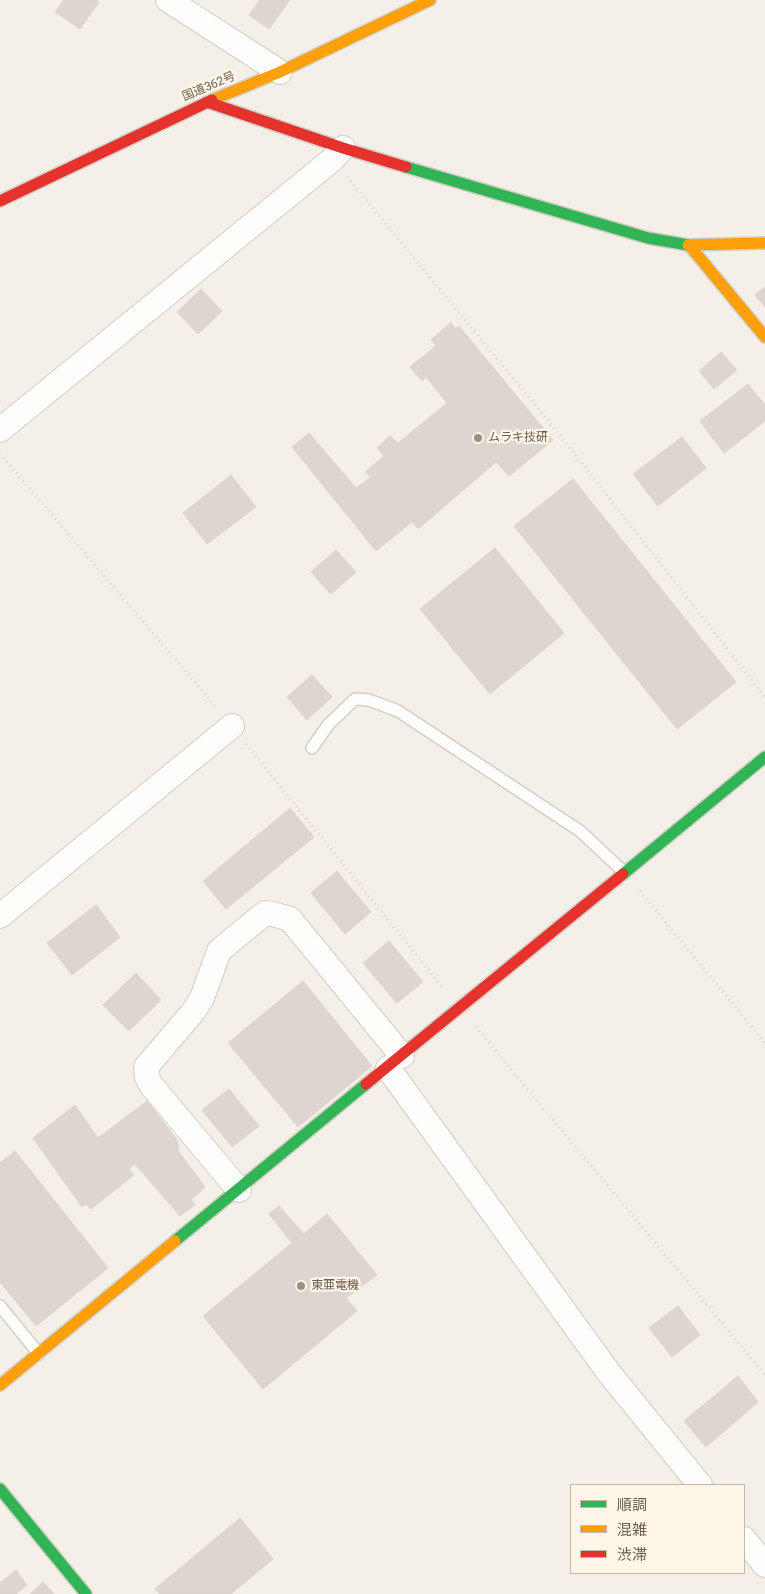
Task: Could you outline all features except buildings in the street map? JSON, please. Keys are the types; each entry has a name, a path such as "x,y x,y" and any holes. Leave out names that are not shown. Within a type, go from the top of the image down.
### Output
{"main road":[{"name":"国道362号","path":"0,201 207,102 280,72 430,0"},
{"path":"207,102 338,153 648,238 689,245 765,243"},
{"path":"689,245 765,337"},
{"path":"0,1385 765,758"},
{"path":"0,1488 86,1594"}],"street":[{"path":"168,0 280,72"},
{"path":"0,430 338,153"},
{"path":"0,916 232,726"},
{"path":"239,1190 151,1085 147,1077 146,1067 193,1012 202,998 219,951 266,913 282,915 290,919 395,1062 609,1373 699,1484"},
{"path":"745,1540 765,1565"}],"lane":[{"path":"312,748 328,725 355,699 369,700 398,711 580,831 625,873"},
{"path":"0,1306 39,1354"}],"path":[{"path":"338,153 765,696"},
{"path":"0,453 232,726 460,1008 765,1375"},
{"path":"625,873 765,1043"}],"traffic: fast":[{"path":"406,167 648,238 688,245"},
{"path":"623,874 765,757"},
{"path":"175,1241 366,1084"},
{"path":"0,1489 86,1594"}],"traffic: slow":[{"path":"212,100 280,72 430,0"},
{"path":"688,245 765,243"},
{"path":"689,245 765,337"},
{"path":"0,1385 175,1241"}],"traffic: jam":[{"path":"0,201 212,100"},
{"path":"207,102 406,167"},
{"path":"366,1084 623,874"}],"place":[{"name":"ムラキ技研","path":"478,438"},
{"name":"東亜電機","path":"301,1286"}]}
